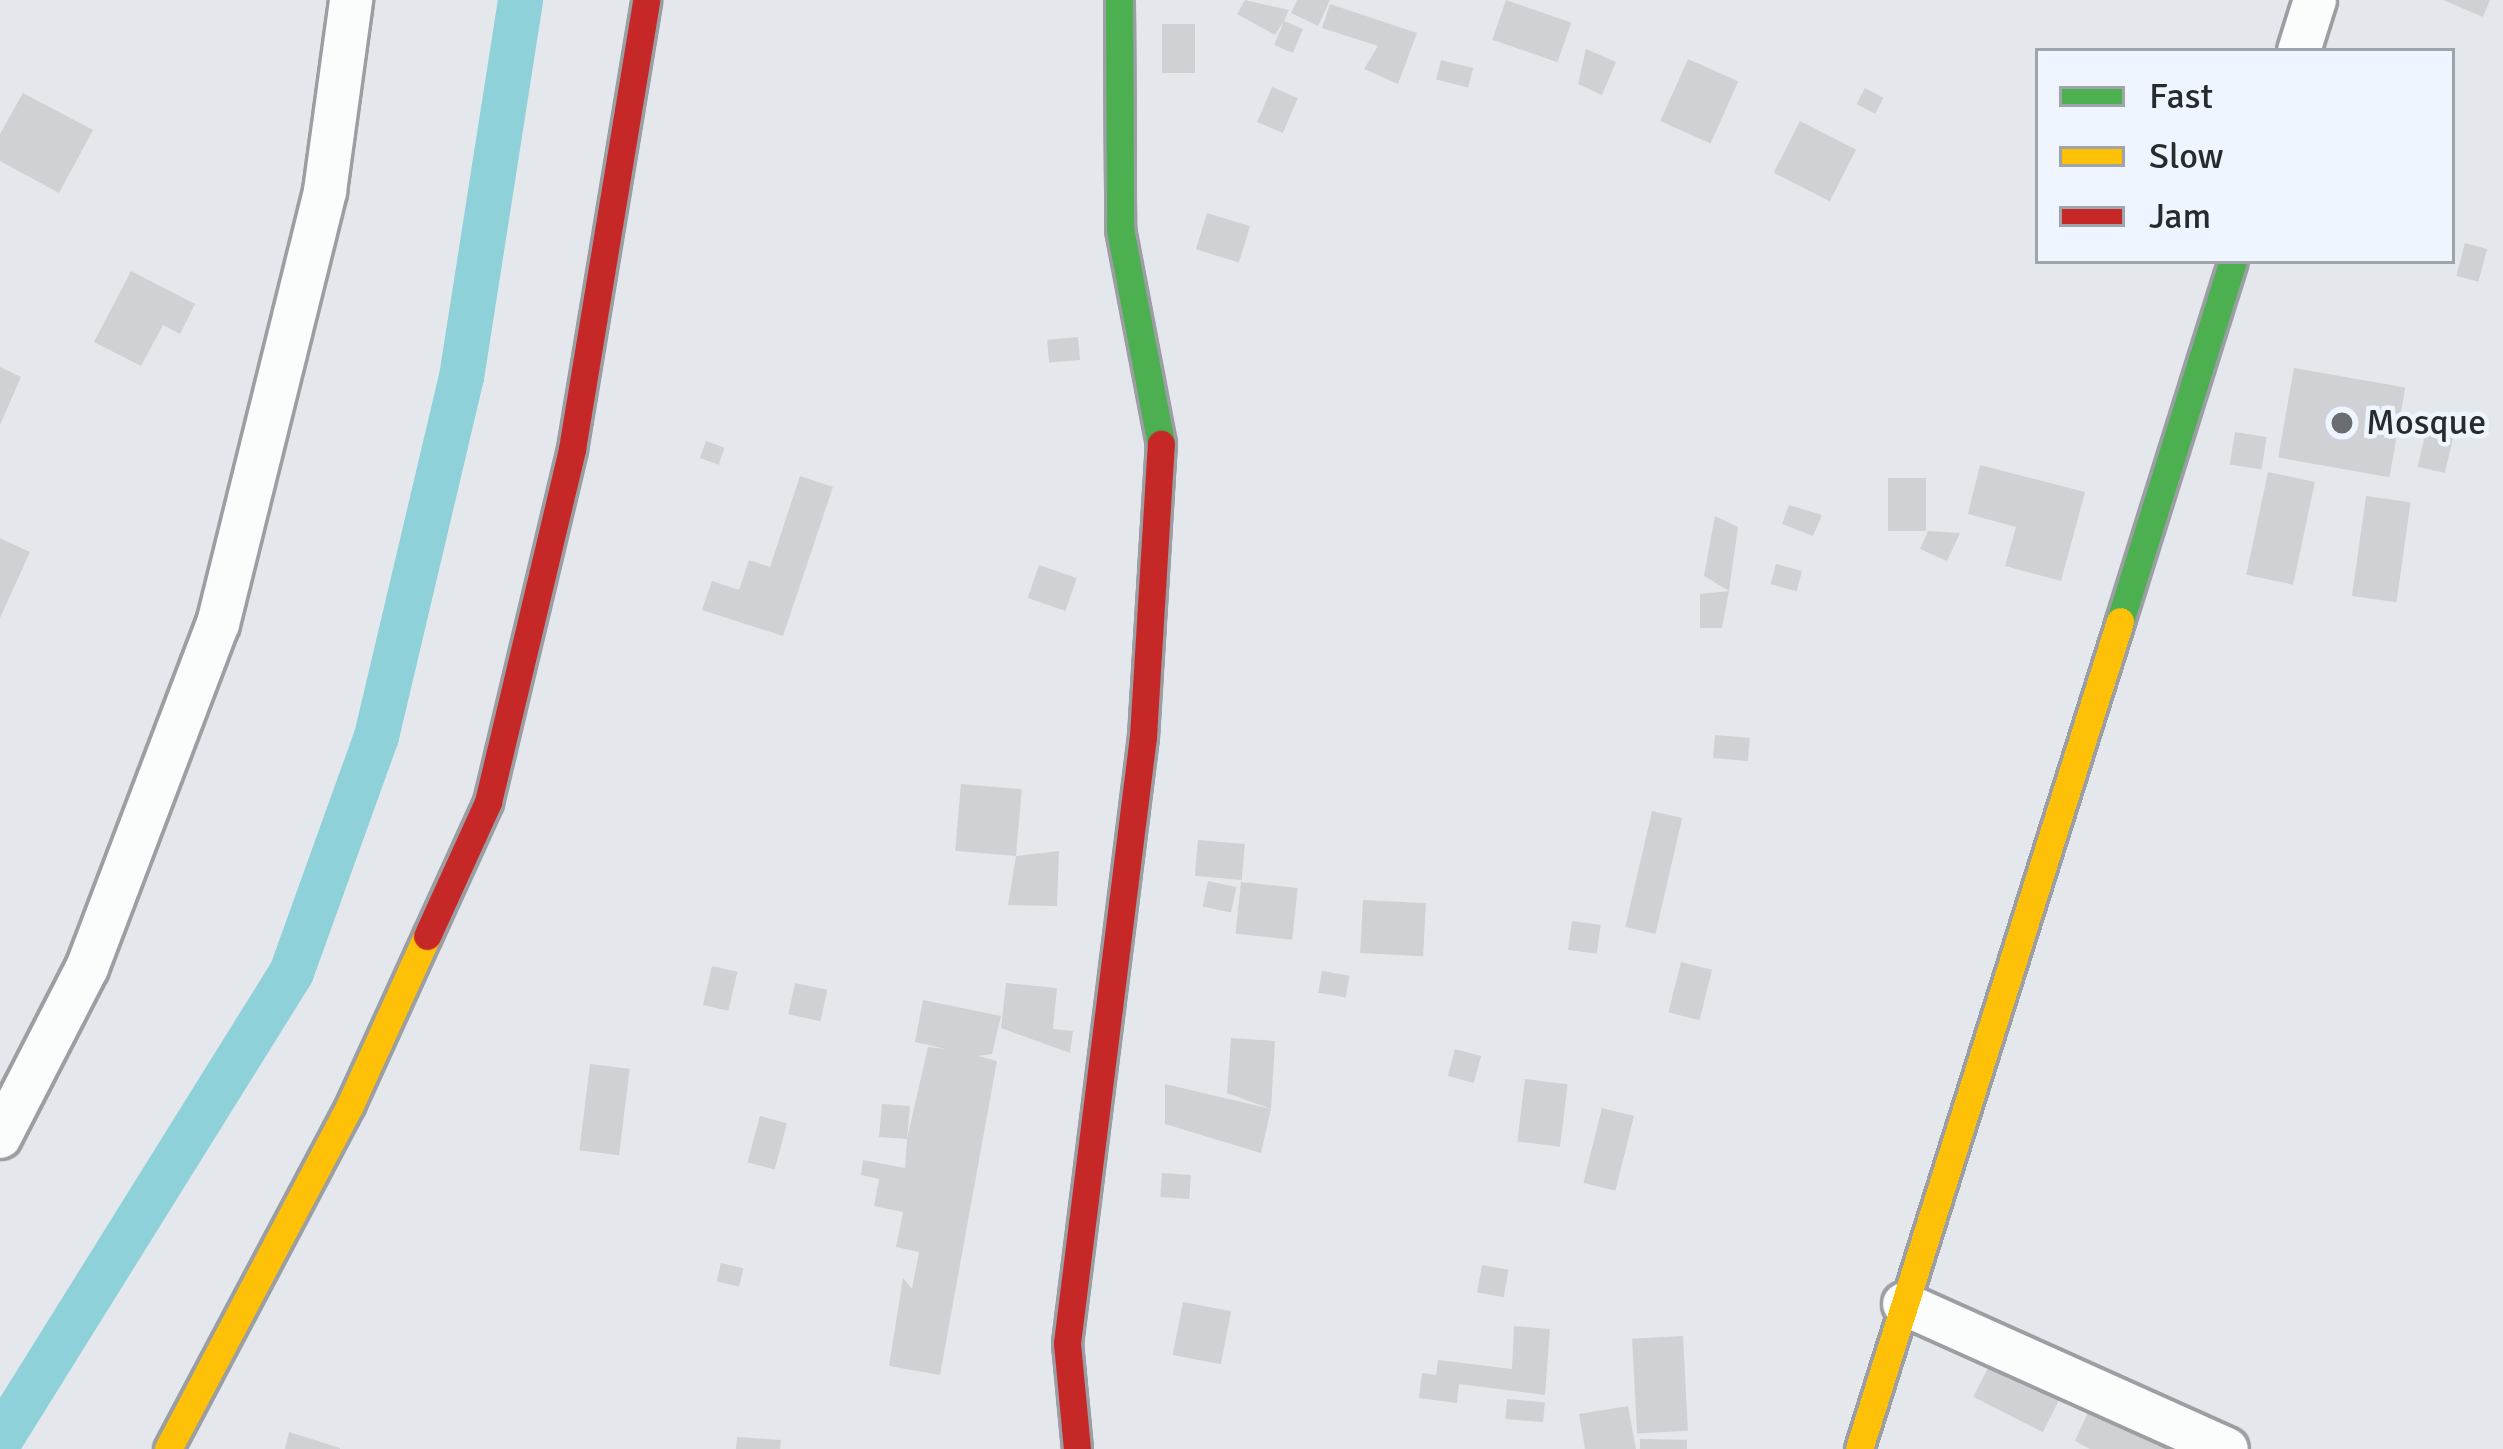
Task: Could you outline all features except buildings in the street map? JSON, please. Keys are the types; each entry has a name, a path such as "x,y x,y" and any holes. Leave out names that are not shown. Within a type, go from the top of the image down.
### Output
{"street":[{"path":"0,1137 87,968 218,624 325,191 351,0"},
{"path":"168,1449 350,1105 488,802 572,449 646,0"},
{"path":"1077,1449 1067,1343 1143,736 1162,423 1120,229 1119,0"},
{"path":"2300,48 2315,0"},
{"path":"1859,1449 2232,264"},
{"path":"1904,1304 2213,1446"}],"waterway":[{"path":"0,1439 291,972 376,736 461,377 520,0"}],"traffic: fast":[{"path":"1119,0 1120,229 1161,444"},
{"path":"2120,621 2232,264"}],"traffic: slow":[{"path":"1859,1449 2120,621"},
{"path":"168,1449 350,1105 427,936"}],"traffic: jam":[{"path":"427,936 488,802 572,449 646,0"},
{"path":"1077,1449 1067,1343 1143,736 1161,444"}],"place":[{"name":"Mosque","path":"2342,423"}]}
